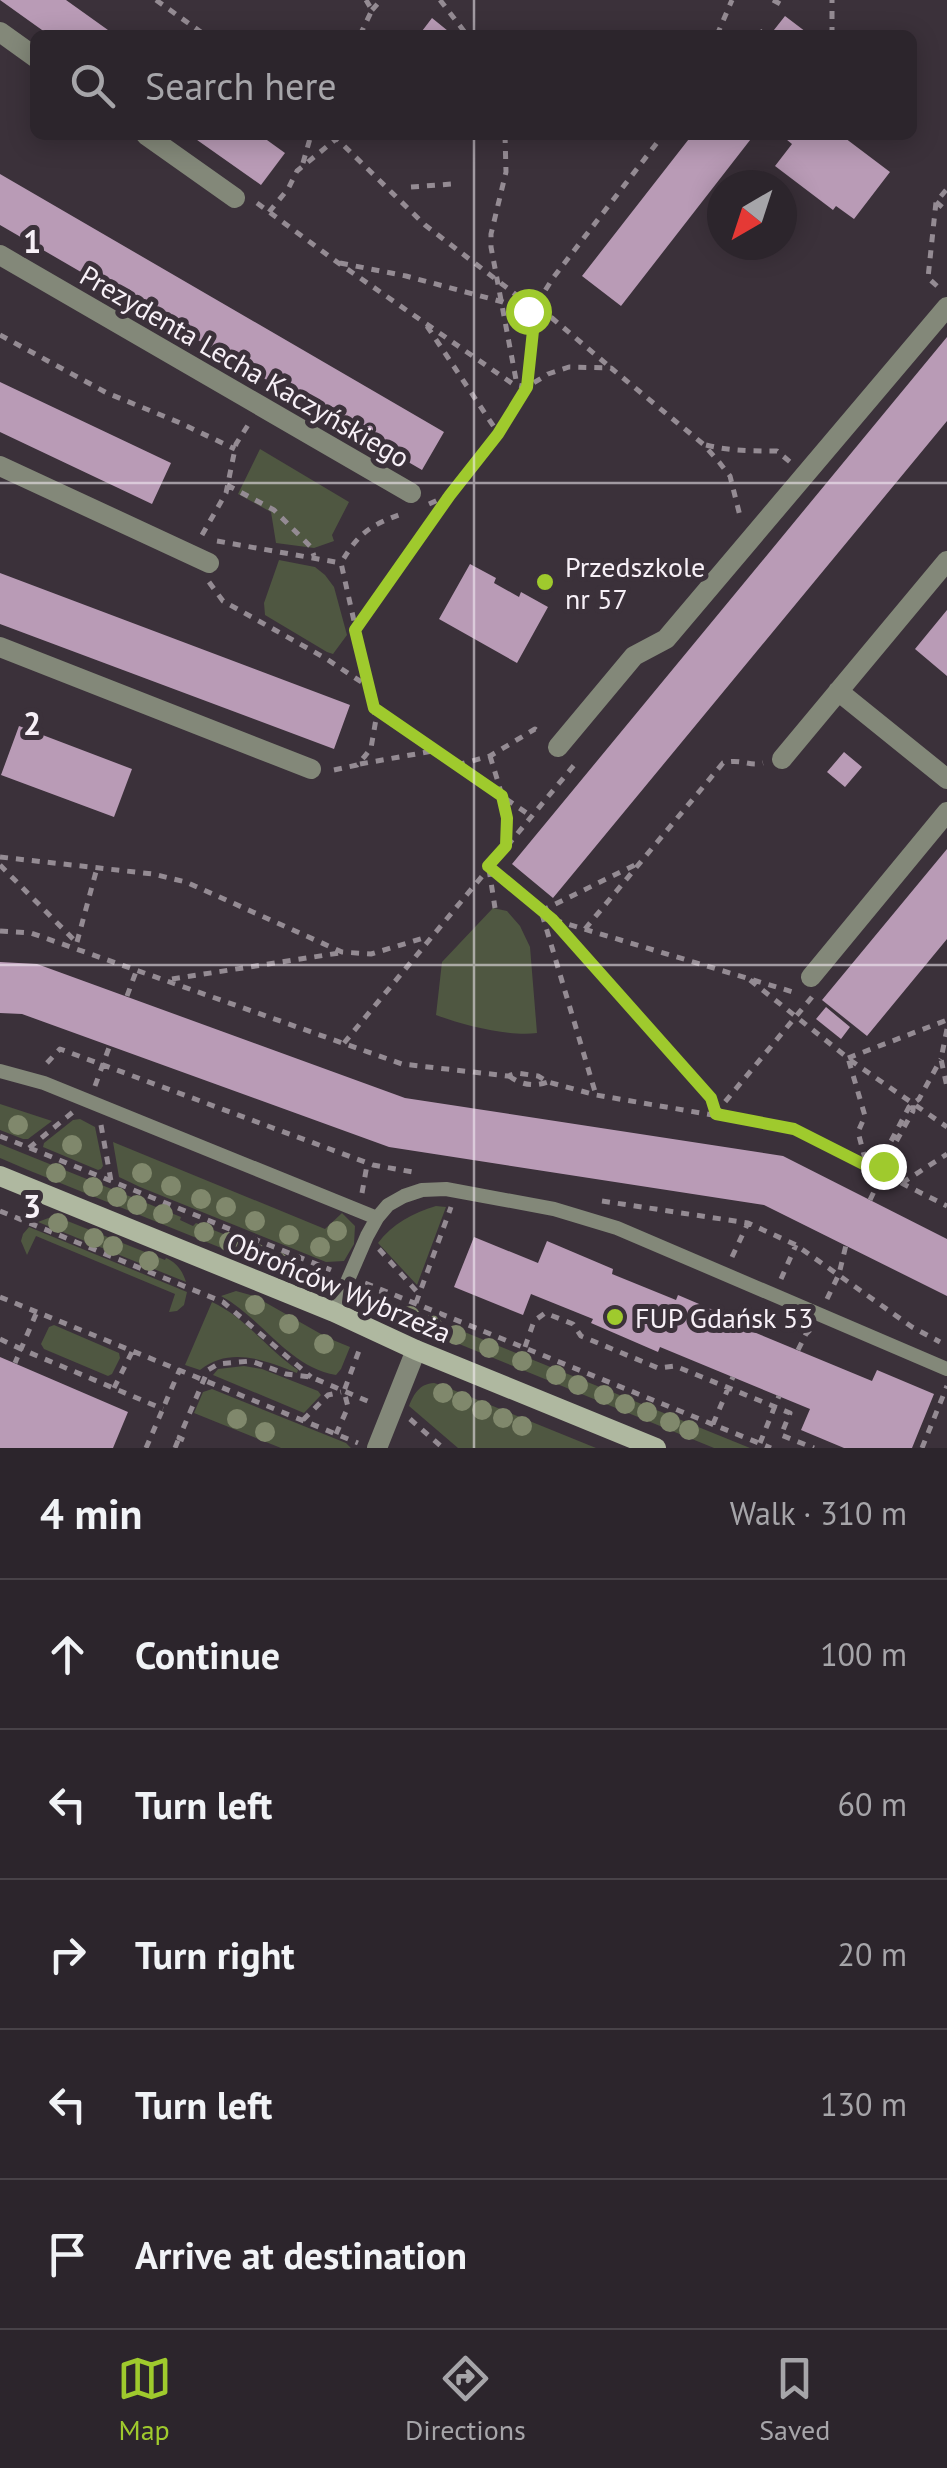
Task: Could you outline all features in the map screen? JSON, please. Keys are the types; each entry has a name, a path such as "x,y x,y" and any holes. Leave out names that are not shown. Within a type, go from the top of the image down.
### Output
{"main road":[{"name":"Obrońców Wybrzeża","path":"0,1176 656,1448"}],"street":[{"path":"0,32 30,53"},
{"path":"153,140 234,198"},
{"name":"Prezydenta Lecha Kaczyńskiego","path":"0,256 260,406 413,504"},
{"path":"558,747 634,656 666,639 947,306"},
{"path":"0,466 209,563"},
{"path":"782,759 947,561"},
{"path":"0,648 311,768"},
{"path":"838,690 947,780"},
{"path":"812,977 947,812"},
{"path":"376,1448 416,1350"}],"lane":[{"path":"0,1071 44,1083 83,1106 377,1218"},
{"path":"334,1312 367,1236 388,1205 422,1190 462,1190 554,1209 617,1228 947,1369"}],"path":[{"path":"156,0 197,30"},
{"path":"366,0 372,10"},
{"path":"362,30 381,0"},
{"path":"440,0 464,30"},
{"path":"719,30 732,0"},
{"path":"773,0 784,6"},
{"path":"832,0 832,30"},
{"path":"268,212 302,166 310,140"},
{"path":"302,166 332,140"},
{"path":"341,140 425,225 532,311"},
{"path":"504,140 506,172 491,234 516,385"},
{"path":"527,387 532,311 659,140"},
{"path":"411,187 452,184"},
{"path":"947,189 936,202 928,278 947,294"},
{"path":"936,202 947,211"},
{"path":"257,203 425,323 516,385 527,387"},
{"path":"337,262 406,276 552,318 703,444 730,476 743,548"},
{"path":"425,323 498,434"},
{"path":"0,335 107,393 235,449"},
{"path":"355,630 498,434 527,387 569,367 611,368"},
{"path":"260,406 236,444 226,493 200,538 341,562"},
{"path":"703,444 723,450 777,451 806,475"},
{"path":"227,485 274,510 311,547 314,556"},
{"path":"357,764 371,748 374,708 341,562 353,542 376,524 413,504 450,495"},
{"path":"189,554 222,600 368,686"},
{"path":"374,708 531,816"},
{"path":"344,1043 576,762 534,729 490,756 458,765"},
{"path":"311,768 338,770 436,751"},
{"path":"490,756 507,818 506,846"},
{"path":"585,929 723,763 736,759 758,764 782,759"},
{"path":"0,857 152,874 186,882 342,952"},
{"path":"541,912 641,862"},
{"path":"0,865 77,946"},
{"path":"488,866 494,908"},
{"path":"488,866 552,919 811,998 716,1114"},
{"path":"77,946 96,868"},
{"path":"541,912 596,1095"},
{"path":"552,919 711,1098 716,1114"},
{"path":"0,931 31,933 77,946 402,1064 538,1076 596,1095 794,1129 947,1206"},
{"path":"168,980 342,952 370,954 430,936"},
{"path":"128,996 137,969"},
{"path":"747,978 848,1058 947,1127"},
{"path":"848,1058 947,1020"},
{"path":"870,1200 879,1181 879,1164 941,1059 947,1029"},
{"path":"29,1148 83,1106 110,1045"},
{"path":"848,1058 865,1116 858,1132 867,1166"},
{"path":"941,1059 947,1088"},
{"path":"100,1118 111,1181"},
{"path":"0,1136 770,1448"},
{"path":"902,1183 947,1154"},
{"path":"356,1210 367,1163"},
{"path":"416,1303 451,1208"},
{"path":"0,1211 223,1302 311,1378"},
{"path":"724,1273 748,1223"},
{"path":"367,1236 419,1294"},
{"path":"839,1274 846,1246"},
{"path":"0,1297 336,1434 348,1407 344,1391"},
{"path":"525,1347 534,1321 545,1312 573,1324 581,1336 658,1368 675,1366 790,1413 781,1435 814,1448"},
{"path":"752,1331 759,1314 766,1312"},
{"path":"14,1364 37,1313"},
{"path":"798,1350 812,1329"},
{"path":"0,1340 163,1409"},
{"path":"114,1388 132,1352"},
{"path":"175,1448 208,1370 218,1364 251,1361 311,1378 392,1411 413,1421 443,1448"},
{"path":"146,1448 180,1369"},
{"path":"713,1424 733,1377"},
{"path":"922,1448 947,1386"},
{"path":"302,1420 328,1395 344,1391"},
{"path":"760,1443 780,1396"}],"green space":[{"path":"260,449 349,502 332,535 334,541 314,548 276,543 271,512 238,494"},
{"path":"279,560 315,567 334,587 347,635 333,654 265,615 264,603"},
{"path":"493,908 507,911 530,947 537,1033 486,1029 436,1015 442,962"},
{"path":"0,1104 52,1121 23,1139 0,1130"},
{"path":"80,1119 95,1127 101,1169 43,1147 73,1120"},
{"path":"113,1142 325,1229 342,1213 355,1226 354,1244 344,1261 326,1262 140,1187 119,1177"},
{"path":"0,1144 181,1217 193,1226 196,1223 323,1274 291,1276 0,1158"},
{"path":"436,1206 446,1207 417,1285 378,1243 404,1220"},
{"path":"65,1217 166,1258 179,1267 186,1282 38,1222"},
{"path":"29,1227 187,1292 184,1305 169,1312 175,1294 36,1236 27,1255 21,1241"},
{"path":"236,1291 254,1296 350,1347 341,1369 336,1375 319,1370 289,1352 221,1296"},
{"path":"212,1302 246,1325 297,1373 235,1357 200,1370 185,1365"},
{"path":"398,1305 750,1448 714,1448 393,1317"},
{"path":"54,1325 119,1353 112,1374 108,1376 44,1349 41,1344"},
{"path":"218,1369 262,1369 321,1395 304,1413 213,1375"},
{"path":"434,1383 596,1448 458,1448 409,1406 421,1388"},
{"path":"212,1389 351,1448 281,1448 194,1413 203,1392"}],"building":[{"path":"0,0 66,0 108,30 42,30"},
{"path":"785,16 803,30 774,30"},
{"path":"432,18 447,30 423,30"},
{"path":"197,140 267,140 285,153 261,185"},
{"path":"688,140 750,140 727,170 707,170 707,195 621,306 582,276"},
{"path":"787,140 848,140 890,172 854,219 836,206 833,210 797,183 797,170 775,166 792,144"},
{"path":"0,174 444,432 422,470 0,225"},
{"path":"947,337 947,421 553,898 512,864"},
{"path":"0,382 171,463 152,504 0,432"},
{"path":"470,564 519,597 521,592 548,607 517,663 439,619"},
{"path":"0,573 350,705 334,749 0,624"},
{"path":"947,610 947,676 915,649"},
{"path":"19,726 132,769 114,817 1,775"},
{"path":"844,752 862,767 845,787 827,772"},
{"path":"947,849 947,939 867,1036 822,1000"},
{"path":"0,962 37,964 405,1098 783,1156 947,1239 947,1296 764,1205 389,1147 22,1014 0,1013"},
{"path":"826,1007 850,1027 841,1039 816,1019"},
{"path":"474,1237 538,1263 547,1241 613,1269 612,1274 676,1300 678,1295 746,1324 744,1328 872,1381 877,1370 934,1394 912,1448 844,1448 801,1430 810,1409 660,1347 658,1352 591,1323 593,1319 531,1294 523,1315 454,1287"},
{"path":"0,1357 128,1412 113,1448 0,1448"}],"place":[{"name":"Przedszkole nr 57","path":"545,582"},
{"name":"FUP Gdańsk 53","path":"615,1317"}],"route":[{"path":"528,311 535,312 527,387 498,434 355,630 374,708 502,796 507,818 506,846 488,866 552,919 711,1098 716,1114 794,1129 879,1172 883,1166"}]}
